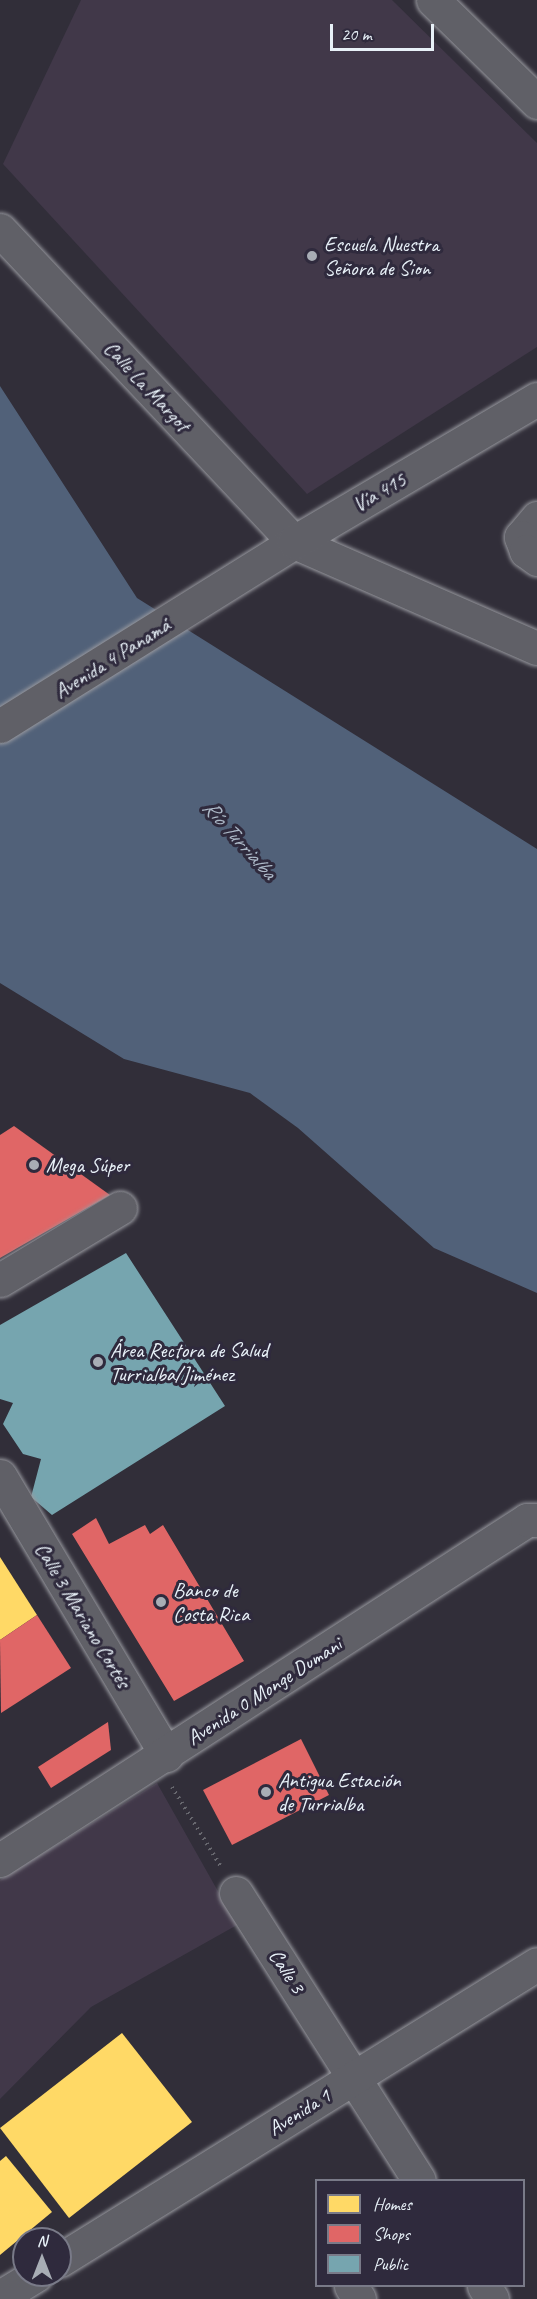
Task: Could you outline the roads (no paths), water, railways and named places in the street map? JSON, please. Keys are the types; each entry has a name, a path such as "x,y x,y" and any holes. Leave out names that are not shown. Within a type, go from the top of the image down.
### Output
{"street":[{"path":"433,0 537,102"},
{"name":"Calle La Margot","path":"0,230 294,542"},
{"name":"Vía 415","path":"224,589 294,542 537,399"},
{"path":"537,518 521,537 526,551 537,559"},
{"path":"294,542 537,648"},
{"name":"Avenida 4 Panamá","path":"0,726 224,589"},
{"path":"0,1280 120,1208"},
{"name":"Calle 3 Mariano Cortés","path":"0,1476 161,1758"},
{"name":"Avenida 0 Monge Dumani","path":"0,1860 532,1520"},
{"name":"Calle 3","path":"236,1893 418,2179"},
{"name":"Avenida 1","path":"72,2253 537,1964"},
{"path":"0,2297 16,2287"}],"water":[{"name":"Río Turrialba","path":"0,386 137,598 537,849 537,1293 434,1248 298,1128 250,1093 124,1059 0,983"}],"place":[{"name":"Escuela Nuestra Señora de Sion","path":"312,256"},
{"name":"Mega Súper","path":"34,1165"},
{"name":"Área Rectora de Salud Turrialba/Jiménez","path":"98,1362"},
{"name":"Banco de Costa Rica","path":"161,1602"},
{"name":"Antigua Estación de Turrialba","path":"266,1792"}]}
